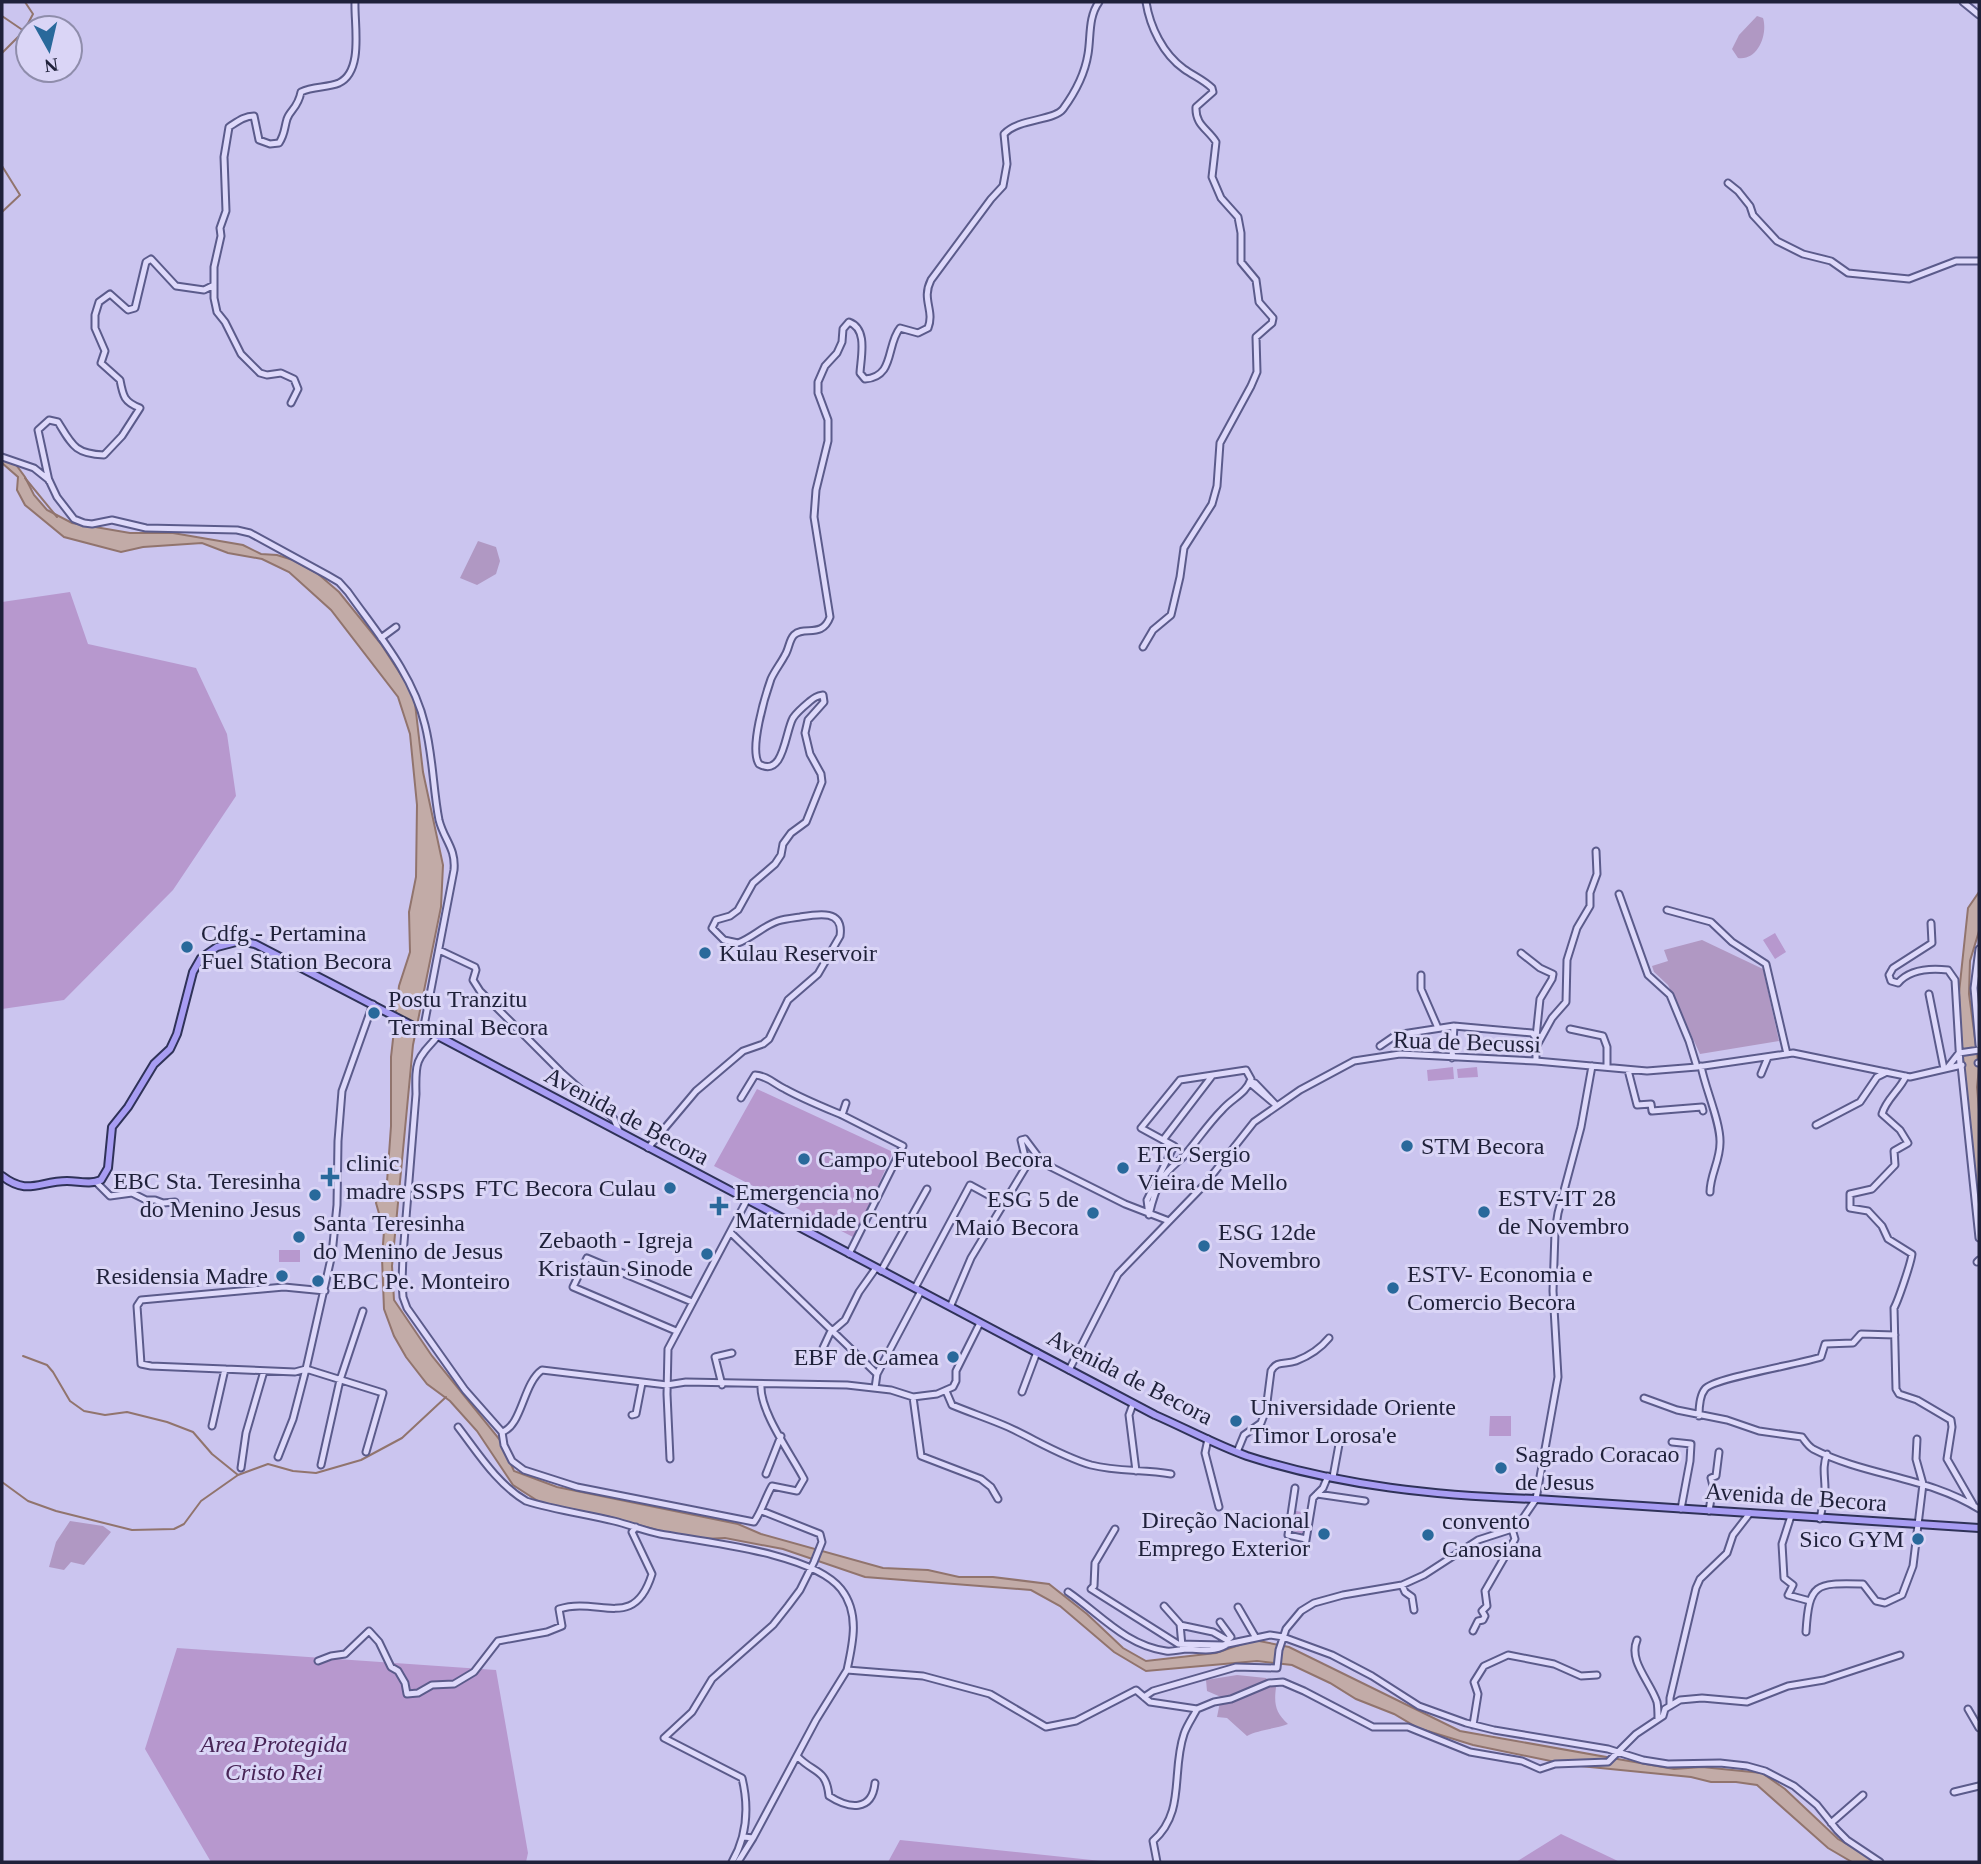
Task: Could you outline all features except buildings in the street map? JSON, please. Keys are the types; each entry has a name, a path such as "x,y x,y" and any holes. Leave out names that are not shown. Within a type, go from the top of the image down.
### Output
{"main road":[{"name":"Avenida de Becora","path":"96,1182 101,1180 108,1168 112,1127 133,1100 153,1064 170,1049 177,1034 193,972 201,958 212,950 236,941 255,944 438,1036 582,1114 951,1305 1133,1404 1237,1452 1331,1477 1431,1492 1979,1528"},
{"path":"2,1176 15,1185 27,1188 68,1181 96,1182"}],"street":[{"path":"290,403 298,389 294,379 281,373 260,373 241,354 217,312 214,285 220,228 226,211 224,157 229,127 254,116 259,140 270,144 279,143 286,132 288,116 300,101 301,92 338,83 350,74 355,64 355,2"},
{"path":"648,1148 696,1091 743,1051 769,1039 788,1000 818,974 840,936 841,930 836,918 823,914 778,921 738,943 724,940 712,928 716,920 730,916 738,910 753,883 775,864 791,833 806,822 822,782 821,774 810,754 805,733 808,720 824,702 823,695 811,700 792,720 783,752 774,765 768,767 759,764 755,751 772,678 792,637 799,631 815,631 828,622 830,617 814,517 816,490 828,441 826,413 818,393 821,372 837,353 842,342 843,328 849,322 860,330 860,373 865,379 875,378 885,370 900,328 918,333 928,328 931,318 926,295 931,280 1003,186 1007,164 1004,134 1011,128 1058,114 1062,110 1082,74 1088,57 1091,20 1099,2"},
{"path":"1143,647 1153,630 1172,612 1184,548 1191,534 1204,519 1215,494 1220,443 1256,372 1256,337 1272,323 1273,318 1259,302 1256,280 1241,262 1238,217 1221,198 1212,177 1216,142 1202,128 1196,107 1213,92 1213,88 1183,68 1161,44 1146,2"},
{"path":"1963,2 1979,15"},
{"path":"1728,183 1738,191 1753,215 1777,241 1803,254 1839,264 1847,273 1909,279 1956,261 1979,261"},
{"path":"50,483 38,430 49,420 58,422 76,450 104,455 122,436 140,408 128,404 123,397 120,380 102,363 105,351 94,324 95,310 99,302 110,294 128,310 135,308 149,259 154,260 176,286 204,290 214,285"},
{"path":"2,457 34,468 50,483 67,512 84,523 112,520 146,528 222,529 250,533 339,582 381,638 411,686 425,724 439,819 454,855 454,870 439,950 420,1029"},
{"path":"381,638 396,627"},
{"path":"1536,1047 1552,1018 1566,1002 1567,960 1579,923 1590,906 1590,892 1597,874 1595,851"},
{"path":"1619,894 1648,975 1670,995 1699,1066 1720,1138 1716,1170 1710,1180 1710,1192"},
{"path":"1667,910 1711,922 1732,942 1766,964 1787,1054"},
{"path":"1931,923 1932,943 1893,968 1889,975 1893,983 1898,983 1910,972 1948,970 1955,980 1979,1238"},
{"path":"1946,1069 1960,1052 1979,1048 1974,988 1979,949"},
{"path":"439,950 475,967 473,980 480,991 561,1072 614,1119 619,1131"},
{"path":"1521,953 1540,968 1553,974 1540,999 1536,1061"},
{"path":"1421,975 1421,989 1438,1028"},
{"path":"1929,994 1946,1069"},
{"path":"278,1457 293,1419 325,1291 337,1205 342,1091 373,1004"},
{"path":"1380,1046 1391,1037 1454,1026 1530,1032 1536,1038"},
{"path":"1452,1058 1454,1026"},
{"path":"1570,1030 1603,1036 1607,1047 1606,1067"},
{"path":"438,1036 418,1058 415,1069 416,1094 403,1255 403,1297 407,1308 465,1390 502,1432 504,1445 512,1461 524,1470 578,1487 754,1522 762,1511 764,1500 772,1486 797,1491 804,1479 768,1416 761,1384"},
{"name":"Rua de Becussi","path":"1069,1370 1118,1273 1216,1171 1254,1122 1336,1068 1354,1061 1387,1054 1536,1061 1647,1071 1787,1054 1906,1076 1961,1065"},
{"path":"1761,1074 1768,1057"},
{"path":"1144,1697 1153,1691 1216,1671 1247,1666 1277,1668 1279,1650 1289,1622 1314,1603 1402,1585 1478,1540 1512,1529 1519,1524 1536,1499 1558,1377 1553,1291 1555,1232 1581,1127 1592,1066"},
{"path":"1149,1215 1147,1200 1174,1146 1141,1128 1180,1080 1246,1069 1251,1082 1276,1105 1255,1083 1251,1082"},
{"path":"1628,1070 1637,1105 1651,1104 1652,1111 1702,1107 1703,1111"},
{"path":"1816,1125 1860,1101 1877,1077 1887,1072"},
{"path":"741,1098 755,1075 770,1078 781,1088 903,1146 849,1254"},
{"path":"1163,1140 1213,1075"},
{"path":"1906,1076 1900,1088 1885,1105 1882,1114 1900,1130 1908,1143 1894,1151 1895,1165 1872,1189 1850,1194 1850,1208 1868,1211 1888,1239 1912,1256 1894,1308 1897,1391 1951,1420 1947,1459 1973,1504"},
{"path":"1149,1215 1157,1189 1168,1170 1220,1111 1243,1094 1251,1082"},
{"path":"842,1115 846,1103"},
{"path":"951,1305 971,1258 1027,1165 1021,1140 1025,1139 1043,1163 1149,1215 1169,1221"},
{"path":"96,1182 110,1196 132,1193 146,1200 175,1202"},
{"path":"875,1388 877,1374 970,1185 1003,1203"},
{"path":"823,1348 832,1330 845,1320 859,1292 879,1269 927,1189"},
{"path":"670,1459 668,1349 747,1200"},
{"path":"730,1232 877,1374"},
{"path":"676,1331 573,1287 587,1258 692,1303"},
{"path":"325,1291 284,1287 139,1301 137,1306 141,1364 295,1372 306,1369 383,1393 366,1452"},
{"path":"321,1465 340,1380 363,1311"},
{"path":"502,1432 506,1432 512,1425 525,1394 536,1374 542,1370 667,1385 687,1382 722,1385 847,1385 891,1390 913,1397 946,1391 956,1381 957,1371 981,1323"},
{"path":"1699,1416 1703,1391 1710,1385 1737,1376 1805,1363 1821,1357 1825,1344 1853,1343 1861,1334 1895,1335"},
{"path":"1237,1452 1244,1434 1261,1423 1266,1410 1270,1371 1274,1366 1304,1358 1329,1338"},
{"path":"1022,1392 1037,1352"},
{"path":"722,1385 715,1357 732,1353"},
{"path":"212,1426 225,1369"},
{"path":"241,1468 246,1433 264,1371"},
{"path":"632,1415 636,1414 642,1382"},
{"path":"946,1391 953,1405 1007,1427 1065,1457 1116,1470 1145,1469 1171,1474"},
{"path":"913,1397 921,1456 981,1479 991,1487 998,1499"},
{"path":"1644,1398 1677,1410 1727,1420 1759,1431 1802,1437 1810,1448 1867,1469 1923,1485 1979,1508"},
{"path":"1133,1404 1129,1415 1136,1471"},
{"path":"458,1427 487,1466 514,1494 526,1501 658,1534 812,1564 841,1588 849,1602 855,1629 847,1670 816,1720 738,1862"},
{"path":"766,1474 781,1436"},
{"path":"1208,1439 1205,1453 1219,1507"},
{"path":"1295,1488 1288,1535 1306,1543 1313,1498 1331,1477 1340,1439"},
{"path":"1807,1632 1810,1601 1814,1591 1822,1585 1863,1584 1876,1601 1885,1602 1897,1598 1906,1587 1913,1566 1923,1485 1916,1459 1917,1439"},
{"path":"1672,1442 1690,1444 1690,1461 1681,1509"},
{"path":"1709,1511 1713,1486 1711,1478 1716,1476 1719,1452"},
{"path":"1820,1518 1825,1487 1822,1477 1827,1454"},
{"path":"1317,1494 1365,1501"},
{"path":"732,1862 744,1837 746,1805 742,1778 664,1738 692,1712 712,1679 773,1625 800,1590 822,1542 822,1537 811,1529 762,1511"},
{"path":"1670,1706 1683,1637 1696,1588 1700,1579 1727,1553 1733,1535 1750,1513"},
{"path":"1791,1516 1782,1544 1784,1578 1793,1586 1788,1595 1810,1601"},
{"path":"318,1661 345,1654 369,1631 379,1642 391,1667 398,1671 405,1683 407,1694 418,1693 432,1685 454,1684 474,1672 498,1641 547,1632 562,1626 559,1609 582,1605 608,1610 638,1602 646,1593 652,1574 632,1532 636,1527"},
{"path":"1115,1529 1095,1563 1094,1586 1091,1589 1182,1647"},
{"path":"1473,1631 1478,1621 1485,1616 1482,1611 1486,1606 1485,1591 1515,1539 1512,1529"},
{"path":"1402,1585 1405,1592 1412,1597 1414,1610"},
{"path":"1068,1592 1118,1633 1151,1648 1170,1651 1182,1647 1215,1650 1228,1643 1270,1635 1283,1637 1332,1655 1372,1676 1419,1706 1473,1725 1592,1745 1668,1764 1720,1763 1766,1771 1794,1786 1817,1805 1847,1840 1880,1862"},
{"path":"1164,1606 1180,1625 1182,1647"},
{"path":"1238,1607 1256,1638"},
{"path":"1180,1625 1213,1632 1227,1640 1231,1637 1220,1622"},
{"path":"1637,1640 1634,1647 1635,1660 1657,1703 1658,1718"},
{"path":"847,1670 923,1676 990,1695 1046,1727 1076,1721 1136,1690 1150,1702 1197,1709 1231,1699 1269,1683 1283,1682 1373,1727 1408,1727 1470,1752 1522,1762 1540,1769 1555,1764 1608,1762 1636,1734 1663,1716 1665,1709 1680,1700 1702,1698 1747,1702 1788,1686 1824,1680 1900,1655"},
{"path":"1473,1725 1478,1695 1474,1682 1484,1666 1503,1656 1554,1664 1581,1676 1597,1675"},
{"path":"1157,1862 1153,1841 1164,1831 1175,1808 1184,1734 1197,1709"},
{"path":"1968,1709 1979,1728"},
{"path":"797,1756 825,1777 829,1796 851,1805 865,1804 871,1799 875,1783"},
{"path":"1954,1792 1979,1786"},
{"path":"1831,1824 1863,1795"},
{"path":"744,1837 753,1838"}],"green space":[{"path":"70,592 88,644 196,668 227,734 236,796 173,890 64,1000 2,1009 2,602"},
{"path":"1775,933 1786,952 1775,959 1763,940"},
{"path":"1453,1067 1454,1079 1428,1081 1427,1070"},
{"path":"1477,1067 1478,1077 1458,1078 1457,1069"},
{"name":"Campo Futebool Becora","path":"757,1089 893,1152 855,1238 714,1166"},
{"path":"279,1250 300,1250 300,1262 279,1262"},
{"path":"1490,1416 1511,1416 1511,1436 1489,1436"},
{"path":"1296,1511 1308,1513 1304,1534 1293,1531"},
{"name":"Area Protegida Cristo Rei","path":"177,1648 496,1670 528,1853 526,1862 211,1862 145,1749"},
{"path":"1561,1834 1620,1862 1516,1862"},
{"path":"900,1840 1111,1862 888,1862"}],"shaded area":[{"path":"1757,16 1763,18 1764,24 1760,45 1751,55 1738,58 1732,49 1739,35"},
{"path":"2,455 14,462 34,495 47,510 72,523 130,533 173,533 243,545 261,554 293,560 317,573 339,592 381,644 414,695 423,772 443,865 441,907 413,1045 392,1266 394,1300 432,1356 500,1440 514,1471 557,1487 738,1524 761,1534 883,1568 928,1570 959,1577 993,1577 1049,1584 1087,1614 1123,1648 1146,1661 1216,1653 1254,1640 1289,1647 1460,1731 1674,1769 1702,1767 1762,1773 1785,1789 1838,1839 1879,1862 1852,1862 1828,1848 1757,1785 1570,1765 1473,1745 1418,1728 1292,1665 1257,1661 1146,1671 1114,1652 1060,1606 1031,1590 865,1577 783,1549 725,1538 704,1539 675,1535 610,1517 541,1503 513,1485 477,1431 450,1401 427,1384 406,1357 394,1336 384,1309 384,1231 376,1203 378,1194 387,1182 391,1126 391,1057 399,986 410,952 409,912 416,877 417,805 410,734 398,697 331,610 289,572 262,559 228,553 202,543 143,547 121,552 64,537 25,505 17,490 18,477 2,463"},
{"path":"478,541 496,547 500,561 496,574 477,585 460,578"},
{"path":"1979,892 1979,931 1970,961 1969,994 1979,1068 1979,1229 1959,993 1968,908"},
{"path":"1702,940 1763,969 1779,1041 1700,1054 1668,985 1654,972 1652,966 1668,961 1664,950"},
{"path":"70,1521 103,1526 111,1532 84,1565 71,1562 64,1570 49,1567 56,1542"},
{"path":"1237,1675 1266,1678 1276,1687 1276,1707 1288,1724 1247,1736 1227,1718 1217,1717 1221,1697 1207,1691 1206,1680"}],"waterway":[{"path":"25,2 33,14"},
{"path":"2,16 24,31 2,53"},
{"path":"2,166 20,195 2,212"},
{"path":"25,478 57,517"},
{"path":"23,1356 47,1365 70,1401 84,1411 105,1415 127,1412 193,1432 212,1454 238,1475"},
{"path":"2,1482 28,1501 56,1511 132,1530 174,1529 184,1524 201,1501 238,1475 268,1464 293,1471 316,1473 361,1460 402,1438 446,1397"}],"place":[{"name":"Cdfg - Pertamina Fuel Station Becora","path":"187,947"},
{"name":"Kulau Reservoir","path":"705,953"},
{"name":"Postu Tranzitu Terminal Becora","path":"374,1013"},
{"name":"STM Becora","path":"1407,1146"},
{"name":"Campo Futebool Becora","path":"804,1159"},
{"name":"ETC Sergio Vieira de Mello","path":"1123,1168"},
{"name":"clinic madre SSPS","path":"330,1177"},
{"name":"FTC Becora Culau","path":"670,1188"},
{"name":"EBC Sta. Teresinha do Menino Jesus","path":"315,1195"},
{"name":"Emergencia no Maternidade Centru","path":"719,1206"},
{"name":"ESTV-IT 28 de Novembro","path":"1484,1212"},
{"name":"ESG 5 de Maio Becora","path":"1093,1213"},
{"name":"Santa Teresinha do Menino de Jesus","path":"299,1237"},
{"name":"ESG 12de Novembro","path":"1204,1246"},
{"name":"Zebaoth - Igreja Kristaun Sinode","path":"707,1254"},
{"name":"Residensia Madre","path":"282,1276"},
{"name":"EBC Pe. Monteiro","path":"318,1281"},
{"name":"ESTV- Economia e Comercio Becora","path":"1393,1288"},
{"name":"EBF de Camea","path":"953,1357"},
{"name":"Universidade Oriente Timor Lorosa'e","path":"1236,1421"},
{"name":"Sagrado Coracao de Jesus","path":"1501,1468"},
{"name":"Direção Nacional Emprego Exterior","path":"1324,1534"},
{"name":"convento Canosiana","path":"1428,1535"},
{"name":"Sico GYM","path":"1918,1539"}]}
